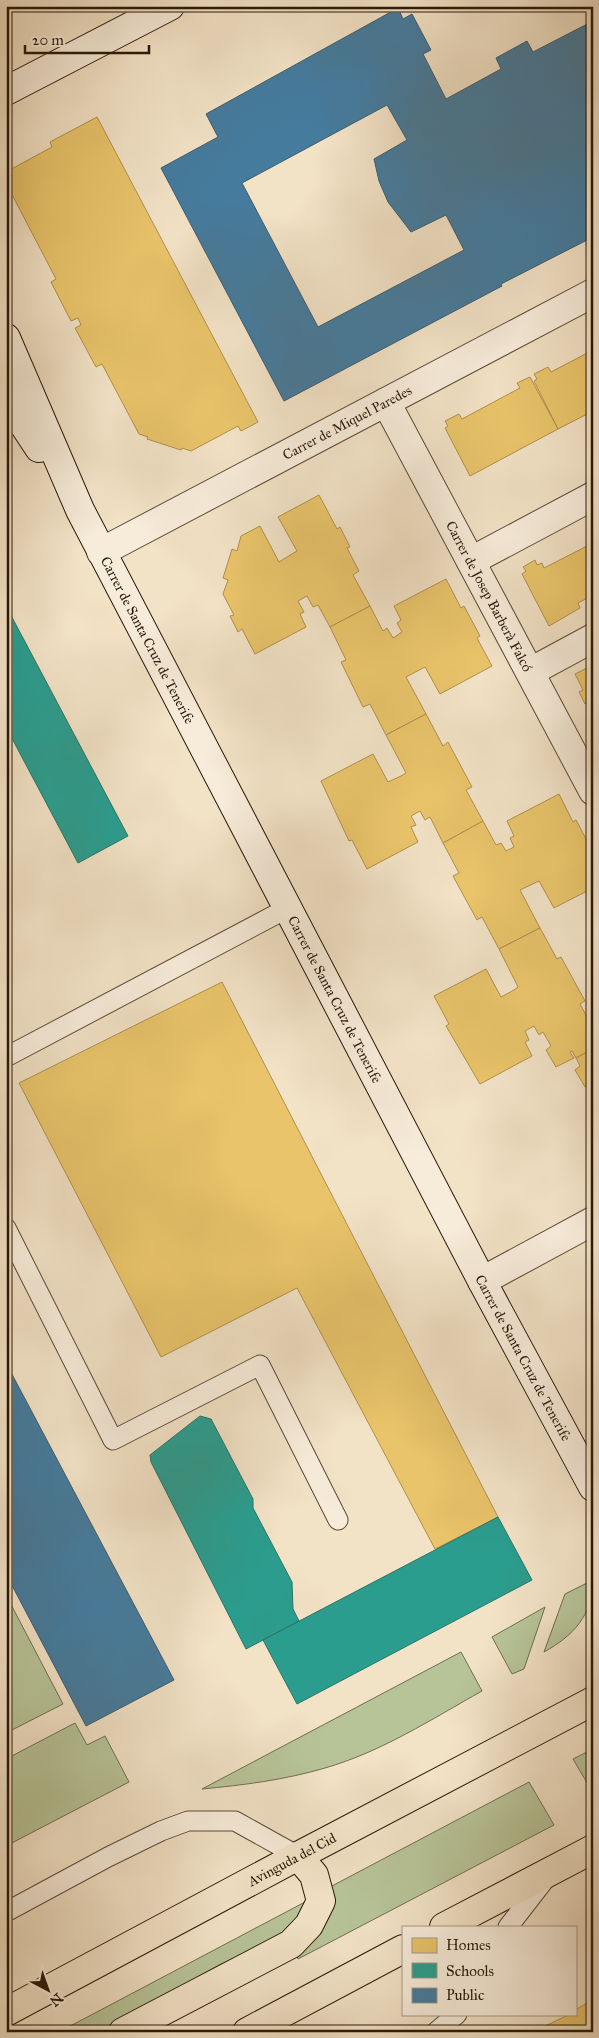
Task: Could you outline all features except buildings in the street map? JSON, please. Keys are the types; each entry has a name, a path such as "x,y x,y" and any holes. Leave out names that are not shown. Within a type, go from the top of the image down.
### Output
{"main road":[{"name":"Avinguda del Cid","path":"6,2012 588,1701"},
{"path":"446,1926 593,1849"},
{"path":"123,2032 291,1944 309,1925 321,1901 314,1875 298,1856"},
{"path":"248,2032 402,1950"}],"street":[{"path":"6,91 170,6"},
{"name":"Carrer de Miquel Paredes","path":"101,552 593,293"},
{"name":"Carrer de Santa Cruz de Tenerife","path":"6,338 80,510 101,552 482,1281 593,1487"},
{"name":"Carrer de Santa Cruz de Tenerife","path":"6,398 80,510"},
{"name":"Carrer de Josep Barberà Falcó","path":"386,402 593,790"},
{"path":"471,562 593,496"},
{"path":"530,672 593,638"},
{"path":"482,1281 593,1222"}],"lane":[{"path":"6,1057 288,908"},
{"path":"6,1228 113,1440 260,1365 338,1520"},
{"path":"6,1912 117,1853 161,1832 188,1822 235,1820 298,1856"},
{"path":"509,1926 552,1871"},
{"path":"436,2032 455,2016"}],"green space":[{"path":"593,1580 589,1604 579,1623 564,1639 544,1652 565,1594"},
{"path":"6,1595 63,1704 6,1733"},
{"path":"545,1607 524,1669 512,1674 492,1637"},
{"path":"461,1652 482,1691 406,1734 366,1753 325,1768 264,1782 202,1789"},
{"path":"75,1723 87,1745 105,1736 129,1782 6,1846 6,1759"},
{"path":"593,1749 593,1793 573,1759"},
{"path":"529,1782 554,1825 298,1959 296,1953 330,1887"},
{"path":"305,1902 300,1918 290,1929 273,1940 219,1965 99,2032 59,2032"}]}
